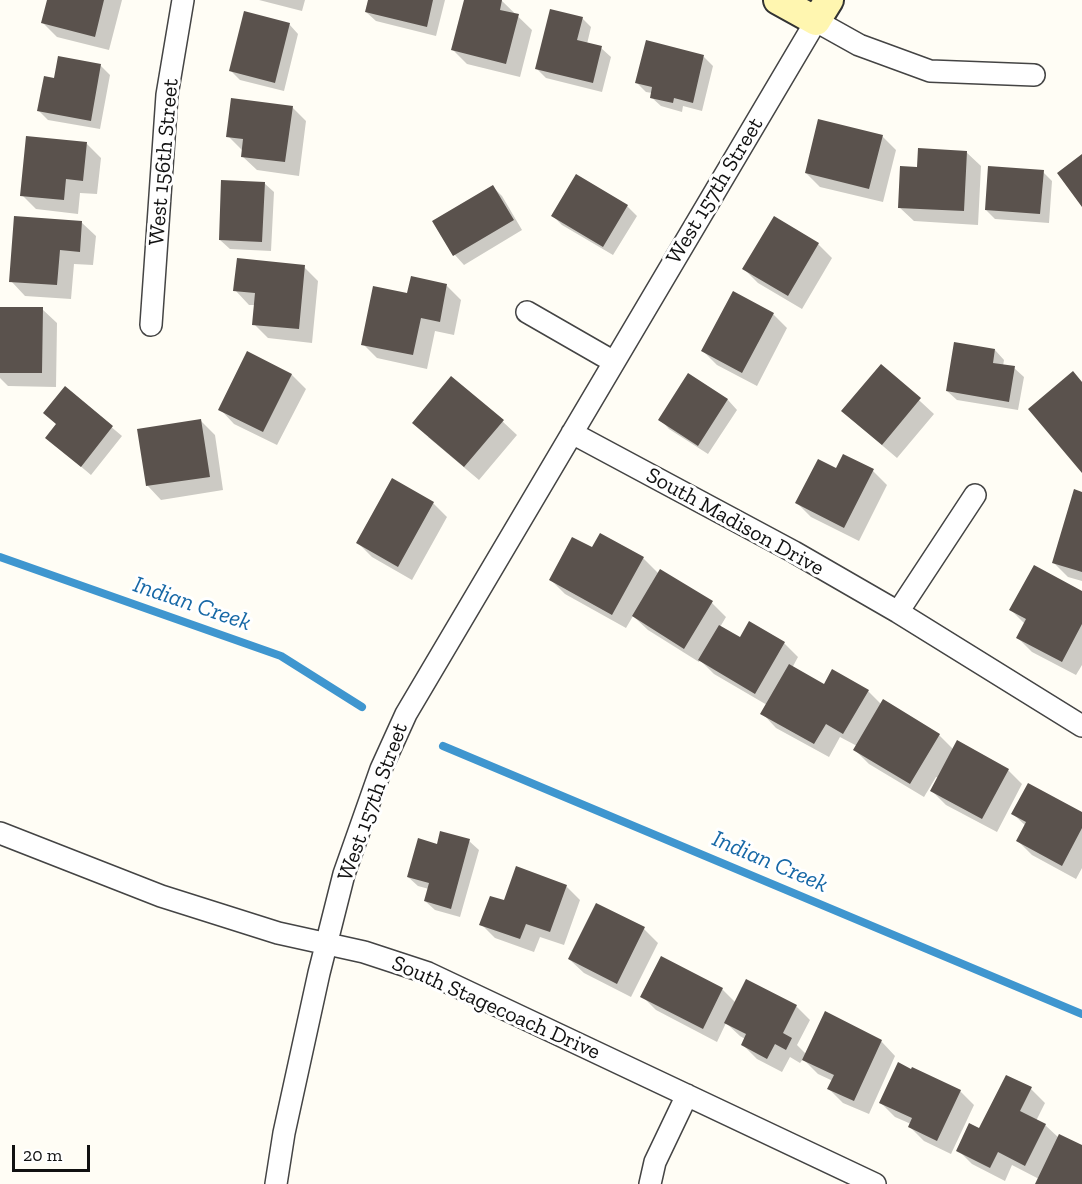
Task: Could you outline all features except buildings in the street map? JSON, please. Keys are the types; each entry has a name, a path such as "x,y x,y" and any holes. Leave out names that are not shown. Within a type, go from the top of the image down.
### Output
{"street":[{"name":"West 156th Street","path":"151,326 167,95 183,0"},
{"path":"778,0 822,11 859,45 930,70 1034,75"},
{"name":"West 157th Street","path":"276,1184 284,1133 344,874 377,780 406,714 822,11"},
{"path":"527,312 614,362"},
{"name":"South Madison Drive","path":"572,433 794,552 898,612 1082,726"},
{"path":"898,612 975,495"},
{"name":"South Stagecoach Drive","path":"0,833 161,896 278,933 364,952 428,973 875,1184"},
{"path":"650,1184 655,1162 687,1095"}],"waterway":[{"name":"Indian Creek","path":"0,557 281,656 362,707"},
{"name":"Indian Creek","path":"443,746 1082,1014"}]}
